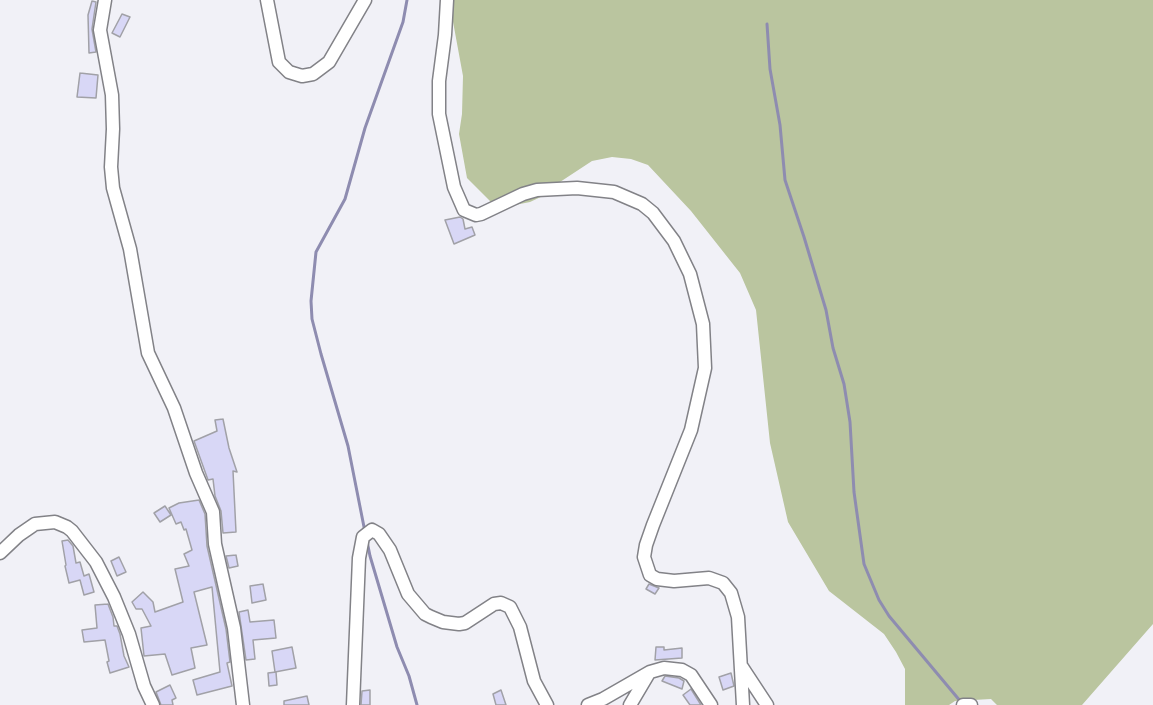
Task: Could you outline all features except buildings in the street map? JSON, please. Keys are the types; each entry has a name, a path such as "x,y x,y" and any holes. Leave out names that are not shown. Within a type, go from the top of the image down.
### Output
{"street":[{"path":"105,0 100,30 112,95 113,188 130,249 148,353 174,408 196,473 213,512 215,544 234,628 243,705"},
{"path":"267,0 279,62 289,72 302,76 313,74 329,62 365,0"},
{"path":"447,0 439,81 440,114 454,188 464,210 476,215 481,214 523,194 537,190 578,188 614,192 642,204 653,213 674,241 687,266 703,324 705,368 691,430 653,525 646,545 645,557 650,575 657,579 674,581 710,578 727,587 738,617 743,705"},
{"path":"0,553 35,524 55,522 67,526 96,562 114,597 129,634 144,686 153,705"},
{"path":"353,705 359,558 363,537 372,530 379,534 390,550 408,594 425,614 443,622 459,624 465,623 494,604 501,603 510,607 520,627 534,681 545,704"},
{"path":"741,666 767,705"},
{"path":"588,705 650,672 664,668 691,675 711,705"},
{"path":"630,705 650,672"},
{"path":"963,705 970,705"}],"green space":[{"path":"449,0 1153,0 1153,624 1082,705 997,705 991,699 955,701 949,705 905,705 905,669 896,652 884,634 829,591 788,522 770,443 756,310 740,273 691,211 648,165 631,159 612,157 592,161 545,195 530,202 510,206 492,203 467,178 459,134 463,76"}],"waterway":[{"path":"365,532 348,446 312,319 311,301 316,252 345,199 365,128 403,22 407,0"},
{"path":"767,24 770,69 780,125 785,180 826,310 833,348 844,384 850,422 854,492 864,564 879,600 889,616 961,702"},
{"path":"367,541 397,647 409,676 417,705"}]}
